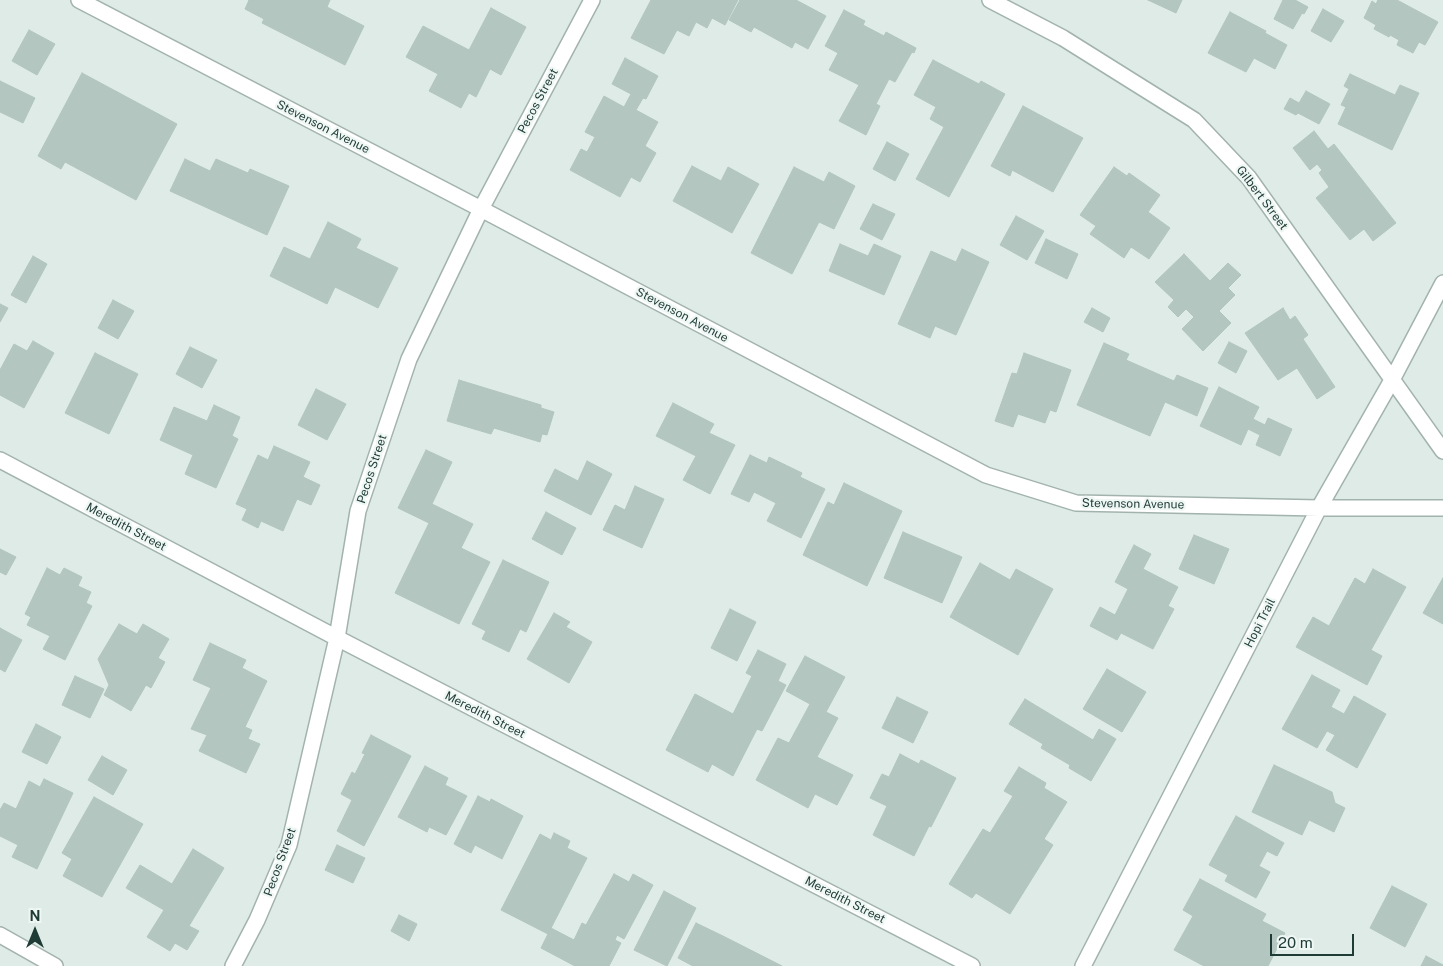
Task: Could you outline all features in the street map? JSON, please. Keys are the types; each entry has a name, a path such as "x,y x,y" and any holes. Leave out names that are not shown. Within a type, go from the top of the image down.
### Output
{"street":[{"name":"Stevenson Avenue","path":"78,0 481,209 986,475 1076,503 1318,508"},
{"name":"Pecos Street","path":"233,966 258,920 289,845 337,638 358,511 409,359 481,209 592,0"},
{"name":"Gilbert Street","path":"990,0 1063,38 1194,120 1250,178 1443,451"},
{"name":"Hopi Trail","path":"1083,966 1318,508 1392,380 1443,282"},
{"name":"Meredith Street","path":"0,460 337,638 972,966"},
{"path":"1318,508 1443,508"},
{"path":"0,936 55,966"}],"building":[{"path":"249,0 330,0 327,7 364,26 345,65 262,23 264,19 245,9"},
{"path":"651,0 738,0 725,25 712,18 707,28 696,22 689,36 677,30 664,54 631,38"},
{"path":"740,0 796,0 826,16 808,49 795,42 792,48 754,27 751,32 729,20"},
{"path":"1148,0 1182,0 1176,13"},
{"path":"1283,0 1295,0 1308,7 1304,14 1302,13 1293,29 1274,19"},
{"path":"1378,0 1397,0 1438,22 1425,45 1419,42 1413,53 1397,45 1399,40 1374,29 1376,25 1364,18 1372,1 1376,4"},
{"path":"491,8 526,27 501,75 490,69 476,97 469,93 461,108 429,91 438,74 406,57 423,26 469,50"},
{"path":"1323,9 1344,21 1331,42 1311,31"},
{"path":"844,10 865,21 863,25 884,36 886,32 916,48 895,82 889,79 876,104 880,106 866,135 839,121 859,85 829,70 838,53 825,46"},
{"path":"1230,12 1266,31 1265,33 1287,45 1275,69 1254,58 1246,72 1208,53"},
{"path":"29,30 55,44 37,75 12,61"},
{"path":"625,58 658,76 646,99 643,98 636,110 658,122 645,146 656,153 640,182 631,177 620,197 570,170 581,149 587,152 595,137 585,132 604,96 624,107 631,94 612,84"},
{"path":"933,60 979,84 981,81 1005,94 949,197 916,179 944,127 930,119 936,107 914,95"},
{"path":"82,73 177,124 136,200 65,162 61,169 38,156"},
{"path":"1350,74 1395,95 1400,85 1419,93 1392,150 1338,124 1346,107 1341,105 1349,89 1344,86"},
{"path":"0,81 35,98 23,123 0,112"},
{"path":"1306,91 1330,104 1319,124 1298,113 1296,115 1284,109 1290,98 1299,103"},
{"path":"1023,106 1083,138 1053,192 1012,170 1010,176 991,166"},
{"path":"1314,131 1328,149 1334,144 1396,223 1373,241 1364,229 1350,240 1316,198 1329,187 1319,173 1322,170 1317,164 1310,170 1293,148"},
{"path":"887,142 909,154 895,181 873,169"},
{"path":"185,159 210,171 216,159 248,173 250,169 289,186 267,235 170,191"},
{"path":"692,166 721,181 728,167 759,184 732,233 673,201"},
{"path":"794,167 824,182 829,172 855,186 834,229 819,222 792,274 751,253"},
{"path":"1114,167 1127,176 1129,173 1160,195 1148,212 1170,228 1149,259 1131,247 1124,258 1090,234 1096,226 1080,215"},
{"path":"873,204 895,214 882,240 860,229"},
{"path":"1016,216 1044,231 1027,260 1000,245"},
{"path":"328,222 361,239 356,248 398,268 378,308 335,287 327,304 270,276 284,247 310,259"},
{"path":"1046,239 1078,254 1067,279 1035,263"},
{"path":"840,244 868,256 874,244 901,256 884,295 829,271"},
{"path":"962,249 989,262 956,335 935,326 930,338 898,324 931,251 956,262"},
{"path":"1184,254 1210,281 1228,263 1241,275 1228,288 1235,295 1219,311 1231,323 1203,351 1182,329 1194,317 1186,309 1178,317 1168,307 1174,300 1155,282"},
{"path":"33,256 47,264 26,303 11,295"},
{"path":"113,300 134,311 118,339 98,328"},
{"path":"0,304 8,308 0,322"},
{"path":"1092,308 1110,318 1103,332 1084,322"},
{"path":"1283,308 1290,320 1295,316 1308,335 1303,339 1335,387 1317,399 1297,368 1278,380 1245,333"},
{"path":"33,341 54,353 24,408 0,395 0,370 14,344 27,351"},
{"path":"1229,342 1247,351 1236,373 1218,363"},
{"path":"1104,343 1129,354 1126,360 1174,381 1177,375 1208,388 1197,416 1165,402 1150,436 1077,405"},
{"path":"190,347 217,360 202,388 176,374"},
{"path":"95,353 138,374 109,434 65,413"},
{"path":"1024,353 1071,370 1056,412 1050,410 1045,423 1018,414 1013,427 995,421 1012,373 1017,374"},
{"path":"459,380 541,405 541,408 554,412 547,435 542,434 540,442 494,428 491,434 447,421"},
{"path":"1219,387 1259,407 1253,419 1265,425 1268,418 1292,429 1280,456 1256,445 1260,435 1248,429 1241,445 1200,426"},
{"path":"316,389 346,404 327,440 298,425"},
{"path":"673,403 714,424 709,433 735,445 710,494 683,480 696,456 656,436"},
{"path":"214,405 240,417 232,436 238,439 216,488 185,474 193,455 160,440 174,407 207,421"},
{"path":"274,446 310,462 303,477 320,485 311,505 297,499 283,531 261,521 258,528 242,520 247,509 236,504 258,455 268,460"},
{"path":"426,450 452,462 432,504 473,524 461,548 490,562 459,624 395,593 429,523 398,508"},
{"path":"750,455 767,463 769,457 802,473 800,477 825,489 801,538 767,521 776,503 754,492 749,502 731,494"},
{"path":"587,461 612,474 591,515 544,491 555,469 578,481"},
{"path":"844,483 902,511 867,586 803,555 828,502 834,505"},
{"path":"635,486 664,499 642,548 603,530 615,505 625,510"},
{"path":"546,512 576,528 562,555 532,539"},
{"path":"903,532 962,557 942,603 884,578"},
{"path":"1194,535 1229,549 1214,584 1179,569"},
{"path":"1134,545 1151,554 1143,569 1178,587 1168,606 1174,609 1153,649 1121,633 1117,640 1090,626 1100,607 1115,615 1128,589 1115,582"},
{"path":"0,549 16,557 6,575 0,572"},
{"path":"503,560 549,582 526,632 520,629 509,652 482,639 486,631 472,624"},
{"path":"980,563 1010,580 1016,569 1053,589 1018,655 950,617"},
{"path":"47,568 60,575 64,568 82,577 78,586 91,592 86,603 92,606 65,660 43,649 50,636 27,625 31,617 25,614"},
{"path":"1373,569 1406,587 1371,650 1382,656 1367,685 1296,647 1313,617 1329,626 1355,578 1365,584"},
{"path":"1443,578 1443,624 1423,613"},
{"path":"730,609 756,622 737,661 711,648"},
{"path":"554,613 570,622 566,627 592,642 569,683 527,659"},
{"path":"119,624 137,634 143,624 169,639 158,658 165,662 151,688 146,685 131,711 104,695 109,685 98,659"},
{"path":"0,628 22,640 5,672 0,669"},
{"path":"210,643 246,660 242,668 267,681 245,727 252,730 248,739 260,744 246,773 199,751 207,735 191,729 211,688 193,680"},
{"path":"758,650 786,664 778,681 786,685 762,731 757,729 733,776 712,764 708,772 666,750 695,694 733,714 752,676 746,673"},
{"path":"805,656 845,677 826,712 838,718 817,757 853,775 837,805 815,794 808,808 756,780 778,738 789,743 810,704 786,691"},
{"path":"1107,669 1146,692 1122,732 1083,709"},
{"path":"1312,675 1340,690 1331,707 1344,714 1354,696 1386,714 1357,768 1326,750 1335,735 1327,731 1317,748 1282,729"},
{"path":"75,676 104,689 90,718 62,705"},
{"path":"897,697 928,712 913,743 882,728"},
{"path":"1025,699 1093,740 1099,729 1116,739 1091,781 1069,768 1070,765 1041,748 1043,744 1009,724"},
{"path":"36,724 61,737 47,764 22,752"},
{"path":"371,735 411,756 364,846 337,831 352,800 341,794 352,772 355,774 365,754 362,753"},
{"path":"900,754 919,764 921,760 956,778 914,856 873,835 887,806 870,798 882,774 889,777"},
{"path":"102,756 127,770 113,795 88,780"},
{"path":"1274,765 1332,792 1335,803 1345,808 1334,832 1309,820 1302,835 1252,812"},
{"path":"425,766 448,778 445,785 467,796 446,835 429,827 427,832 398,817"},
{"path":"1019,767 1046,783 1044,788 1067,802 1044,839 1053,845 1010,914 976,893 972,898 949,884 983,829 990,833 1013,796 1004,791"},
{"path":"44,779 73,793 37,869 12,857 18,845 0,836 0,810 4,803 16,809 29,781 40,787"},
{"path":"478,796 490,802 491,799 523,816 502,859 475,845 471,853 454,844"},
{"path":"94,797 143,824 102,897 63,876 72,859 62,853"},
{"path":"1236,816 1284,843 1277,856 1267,851 1259,866 1270,872 1256,898 1225,881 1228,875 1209,865"},
{"path":"554,833 570,841 567,848 587,858 548,934 501,910 540,834 551,840"},
{"path":"337,845 365,858 353,883 325,870"},
{"path":"193,849 224,868 189,926 199,931 187,950 175,943 170,951 147,937 164,910 126,888 140,865 172,884"},
{"path":"614,874 629,882 633,874 653,885 624,939 617,935 615,940 621,943 609,966 575,966 541,948 551,928 574,940 582,923 586,925"},
{"path":"1200,879 1266,914 1262,921 1285,933 1268,966 1204,966 1174,950 1193,916 1183,910"},
{"path":"1392,886 1427,904 1405,947 1370,928"},
{"path":"664,891 696,908 667,966 634,950"},
{"path":"399,915 417,924 409,941 391,931"},
{"path":"696,923 782,966 693,966 678,958"},
{"path":"1426,956 1443,965 1443,966 1421,966"}]}
